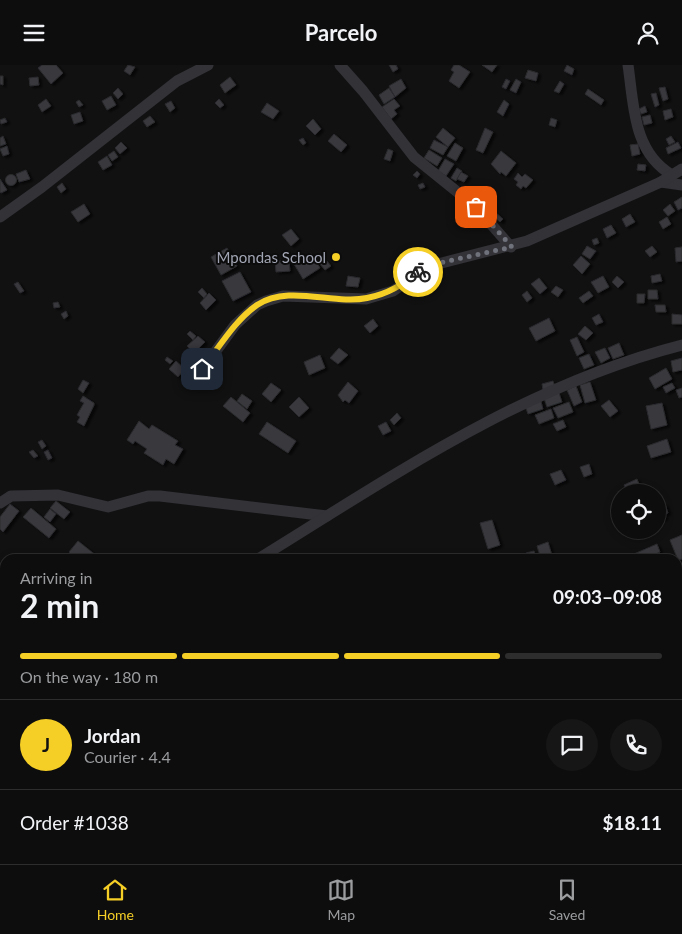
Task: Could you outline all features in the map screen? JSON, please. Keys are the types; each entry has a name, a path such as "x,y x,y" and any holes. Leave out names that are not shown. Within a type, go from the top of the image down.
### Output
{"street":[{"path":"0,217 177,81 208,65"},
{"path":"340,65 363,91 414,157 476,207 512,247"},
{"path":"628,65 640,138 657,167 672,175"},
{"path":"202,369 236,325 257,305 266,301 283,296 366,299 397,289 430,265 512,247 661,182 682,169"},
{"path":"661,182 682,185"},
{"path":"266,554 392,475 510,408 593,372 682,345"},
{"path":"0,503 11,496 58,495 108,507 148,496 160,496 327,517"}],"building":[{"path":"42,65 56,65 63,73 51,84 38,68"},
{"path":"128,65 135,67 130,75 124,71"},
{"path":"389,65 396,65 398,69 393,72"},
{"path":"454,65 459,65 470,72 459,88 449,81 454,72 451,70"},
{"path":"482,65 497,65 492,72"},
{"path":"567,65 574,69 572,75 564,71"},
{"path":"528,70 538,73 536,81 525,78"},
{"path":"0,76 3,76 3,85 0,84"},
{"path":"38,77 39,85 30,86 29,78"},
{"path":"230,77 236,85 225,93 220,85"},
{"path":"401,79 406,88 395,97 389,86"},
{"path":"506,79 510,81 506,89 502,87"},
{"path":"516,79 521,82 516,93 510,90"},
{"path":"560,81 564,84 559,93 554,91"},
{"path":"665,87 668,99 663,101 659,88"},
{"path":"118,88 123,94 118,99 113,93"},
{"path":"389,88 395,97 384,104 379,95"},
{"path":"588,89 604,100 601,105 585,94"},
{"path":"656,93 659,105 655,107 651,94"},
{"path":"111,96 116,105 107,110 102,101"},
{"path":"46,99 51,106 42,112 38,105"},
{"path":"219,99 224,105 220,108 215,103"},
{"path":"394,99 400,106 394,110 397,114 391,119 382,107"},
{"path":"79,100 83,105 79,107 76,102"},
{"path":"504,100 509,104 503,116 497,112"},
{"path":"171,101 175,108 170,112 165,104"},
{"path":"267,103 279,111 273,119 261,112"},
{"path":"645,106 647,112 641,114 639,109"},
{"path":"671,109 673,117 665,120 663,111"},
{"path":"80,112 83,121 74,124 71,115"},
{"path":"650,115 652,123 644,125 642,117"},
{"path":"150,116 155,122 147,127 143,121"},
{"path":"5,118 7,122 1,124 0,120"},
{"path":"551,118 557,120 555,127 549,125"},
{"path":"313,119 321,129 315,135 306,126"},
{"path":"443,128 455,138 448,147 436,137"},
{"path":"485,128 493,132 483,153 476,150"},
{"path":"334,134 347,145 341,152 328,141"},
{"path":"3,136 6,144 0,146 0,138"},
{"path":"671,136 675,142 669,145 666,139"},
{"path":"303,138 306,143 303,145 299,140"},
{"path":"434,140 448,147 443,155 430,148"},
{"path":"121,142 127,148 120,154 115,148"},
{"path":"678,142 681,148 668,154 666,148"},
{"path":"455,143 463,148 456,161 447,156"},
{"path":"638,144 640,154 632,156 630,145"},
{"path":"7,146 9,154 3,156 0,149"},
{"path":"388,149 393,151 390,161 384,159"},
{"path":"429,150 442,158 437,166 424,158"},
{"path":"114,151 118,157 112,161 108,155"},
{"path":"501,151 516,163 506,176 501,172 500,174 491,164"},
{"path":"107,156 112,165 103,170 98,162"},
{"path":"445,159 454,164 446,176 438,171"},
{"path":"638,164 646,165 645,171 637,170"},
{"path":"457,168 462,171 456,181 451,178"},
{"path":"26,170 30,179 19,182 16,174"},
{"path":"417,171 420,174 417,178 413,175"},
{"path":"461,172 468,176 464,182 457,179"},
{"path":"518,173 522,177 525,174 533,180 526,188 523,186 521,189 516,185 518,182 514,179"},
{"path":"11,174 17,180 11,186 5,180"},
{"path":"0,179 7,190 1,193 0,192"},
{"path":"62,183 66,189 61,193 57,187"},
{"path":"423,183 425,187 420,189 418,185"},
{"path":"682,197 682,208 678,210 674,202"},
{"path":"84,204 90,214 78,222 71,212"},
{"path":"670,204 675,211 668,216 663,210"},
{"path":"495,212 503,219 500,222 492,215"},
{"path":"630,214 635,222 626,227 622,219"},
{"path":"667,217 671,224 663,229 659,222"},
{"path":"611,225 616,233 607,238 603,229"},
{"path":"291,229 299,239 291,246 282,235"},
{"path":"597,238 599,243 594,245 592,240"},
{"path":"587,246 596,251 590,259 582,254"},
{"path":"652,246 657,252 650,257 645,251"},
{"path":"682,247 682,261 676,262 675,248"},
{"path":"227,248 237,266 221,275 211,257"},
{"path":"311,253 320,268 303,279 294,264"},
{"path":"581,256 590,264 582,274 573,265"},
{"path":"289,260 290,271 276,272 275,261"},
{"path":"326,260 331,266 325,270 320,264"},
{"path":"240,272 251,292 233,301 222,281"},
{"path":"660,274 662,281 652,283 651,276"},
{"path":"348,276 360,278 358,287 346,286"},
{"path":"603,276 609,287 598,293 591,282"},
{"path":"617,276 624,282 618,288 612,282"},
{"path":"539,278 547,288 540,294 531,284"},
{"path":"18,282 24,291 20,293 14,284"},
{"path":"556,286 563,290 558,297 551,292"},
{"path":"202,288 207,294 204,298 198,292"},
{"path":"648,290 657,290 658,299 648,299"},
{"path":"527,291 532,298 527,302 522,295"},
{"path":"589,291 593,296 583,303 579,298"},
{"path":"209,293 216,300 206,310 200,303"},
{"path":"637,294 645,294 644,303 637,303"},
{"path":"58,302 60,307 54,308 53,303"},
{"path":"655,305 665,305 666,312 656,312"},
{"path":"66,311 68,316 64,319 61,314"},
{"path":"599,314 603,322 596,325 592,318"},
{"path":"672,314 682,315 682,324 672,324"},
{"path":"549,318 555,331 536,341 529,328"},
{"path":"373,319 378,326 370,333 364,326"},
{"path":"585,326 593,333 586,340 578,334"},
{"path":"190,331 196,336 193,340 187,334"},
{"path":"198,336 205,342 194,353 187,346"},
{"path":"577,337 584,352 577,356 570,340"},
{"path":"619,343 624,355 613,359 608,348"},
{"path":"339,348 348,355 338,364 330,358"},
{"path":"605,348 610,358 601,363 595,352"},
{"path":"589,354 594,365 584,369 579,358"},
{"path":"320,355 325,368 309,375 304,362"},
{"path":"167,357 173,361 170,364 165,360"},
{"path":"682,358 682,370 673,372 671,361"},
{"path":"176,361 185,369 178,377 169,369"},
{"path":"666,368 672,379 655,389 649,378"},
{"path":"83,380 89,383 83,393 78,389"},
{"path":"553,381 555,387 543,390 542,384"},
{"path":"348,382 358,391 349,403 345,400 343,402 338,395"},
{"path":"590,382 596,400 585,403 580,385"},
{"path":"271,383 281,390 271,402 262,394"},
{"path":"672,383 675,388 666,393 663,387"},
{"path":"576,386 582,402 574,406 567,390"},
{"path":"682,388 682,397 679,398 676,390"},
{"path":"559,393 562,402 547,407 544,398"},
{"path":"242,394 252,401 247,409 237,401"},
{"path":"83,396 94,403 84,426 77,422 80,417 77,415 84,403 80,401"},
{"path":"231,397 250,413 243,422 223,406"},
{"path":"299,397 309,408 299,417 289,407"},
{"path":"540,398 543,409 528,414 524,403"},
{"path":"609,400 618,411 610,417 601,406"},
{"path":"569,402 573,412 558,418 553,408"},
{"path":"662,403 667,425 651,429 646,406"},
{"path":"551,409 554,418 539,424 535,415"},
{"path":"397,413 401,418 394,425 390,420"},
{"path":"563,420 566,427 557,431 553,424"},
{"path":"139,421 149,429 152,425 178,441 175,445 183,449 174,464 166,459 163,465 144,453 147,449 135,441 133,444 127,440"},
{"path":"267,422 296,441 288,453 259,434"},
{"path":"386,422 391,431 383,435 378,426"},
{"path":"667,439 671,452 651,458 647,446"},
{"path":"42,440 46,446 42,449 38,442"},
{"path":"33,450 38,456 34,458 29,452"},
{"path":"48,450 52,458 48,460 44,452"},
{"path":"589,464 592,474 584,477 580,467"},
{"path":"561,470 566,480 555,485 550,474"},
{"path":"637,479 639,484 626,484"},
{"path":"56,501 70,512 64,519 50,508"},
{"path":"10,504 19,511 3,532 0,529 0,517"},
{"path":"31,508 56,529 49,538 23,517"},
{"path":"50,509 56,514 50,522 44,517"},
{"path":"492,520 500,545 488,549 480,523"},
{"path":"682,535 682,554 676,554 670,540"},
{"path":"78,541 94,554 71,554 69,552"},
{"path":"548,542 552,554 539,554 537,546"},
{"path":"657,544 660,552 655,554 634,554"},
{"path":"534,551 535,554 526,554"}],"way so far":[{"path":"418,272 430,265 512,247 476,207"}],"place":[{"name":"Mpondas School","path":"336,257"}],"route":[{"path":"202,369 236,325 257,305 283,296 366,299 397,289 418,272"}]}
